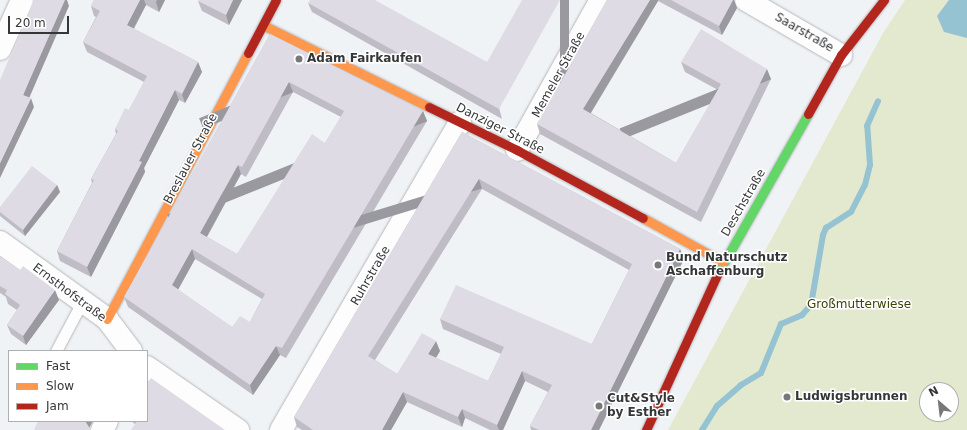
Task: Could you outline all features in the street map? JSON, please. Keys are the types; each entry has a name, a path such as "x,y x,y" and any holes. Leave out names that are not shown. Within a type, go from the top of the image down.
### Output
{"street":[{"path":"0,49 22,0"},
{"name":"Breslauer Straße","path":"107,319 276,0"},
{"name":"Memeler Straße","path":"517,150 601,0"},
{"name":"Saarstraße","path":"746,0 841,55"},
{"name":"Deschstraße","path":"646,430 723,262 841,55 884,0"},
{"name":"Danziger Straße","path":"262,25 517,150 723,262"},
{"name":"Ruhrstraße","path":"281,430 460,122"},
{"name":"Ernsthofstraße","path":"0,242 107,319 130,350"},
{"path":"148,368 238,430"}],"lane":[{"path":"57,350 82,302"}],"green space":[{"name":"Großmutterwiese","path":"905,0 967,0 967,430 668,430 883,33"}],"water":[{"path":"949,0 967,0 967,38 944,32 937,16"}],"building":[{"path":"34,0 65,0 23,95 31,98 0,163 0,80"},
{"path":"94,0 140,0 127,25 198,62 182,94 175,90 139,161 142,162 87,267 57,251 94,180 91,179 118,131 115,129 125,108 129,110 147,76 83,42 100,11 91,6"},
{"path":"233,0 226,15 198,1"},
{"path":"310,0 375,0 487,62 522,0 560,0 499,109 308,3"},
{"path":"607,0 650,0 583,109 676,163 721,84 681,62 701,29 767,69 697,212 537,124"},
{"path":"671,0 733,0 719,26"},
{"path":"270,34 423,111 282,348 276,346 250,385 124,297","holes":["289,82 344,111 325,143 312,134 237,254 200,233 238,165 242,167","192,249 265,294 250,322 240,316 232,327 172,285"]},
{"path":"462,132 680,249 591,430 539,430 530,426 552,385 522,371 497,425 462,409 458,417 403,392 382,430 313,430 294,417","holes":["479,179 632,264 592,344 456,285 440,319 504,347 488,381 428,354 436,341 422,333 397,374 368,356"]},
{"path":"32,166 57,185 23,230 0,212 0,207"},
{"path":"0,256 20,270 23,266 55,290 23,336 7,325 20,305 5,294 7,290 0,286"},
{"path":"151,378 225,430 131,430 136,422 148,422 148,382"},
{"path":"38,422 86,422 91,430 34,430"}],"waterway":[{"path":"702,430 717,406 741,385 761,373 781,324 802,315 811,305 823,235 826,228 851,212 865,185 870,165 867,126 878,101"}],"traffic: fast":[{"path":"718,273 808,114"}],"traffic: slow":[{"path":"263,25 429,107"},
{"path":"107,319 248,53"},
{"path":"643,218 723,262"}],"traffic: jam":[{"path":"248,53 276,0"},
{"path":"808,114 841,55 884,0"},
{"path":"429,107 517,150 643,218"},
{"path":"646,430 718,273"}],"place":[{"name":"Adam Fairkaufen","path":"299,59"},
{"name":"Bund Naturschutz Aschaffenburg","path":"658,265"},
{"name":"Ludwigsbrunnen","path":"787,397"},
{"name":"Cut&Style by Esther","path":"599,406"}]}
